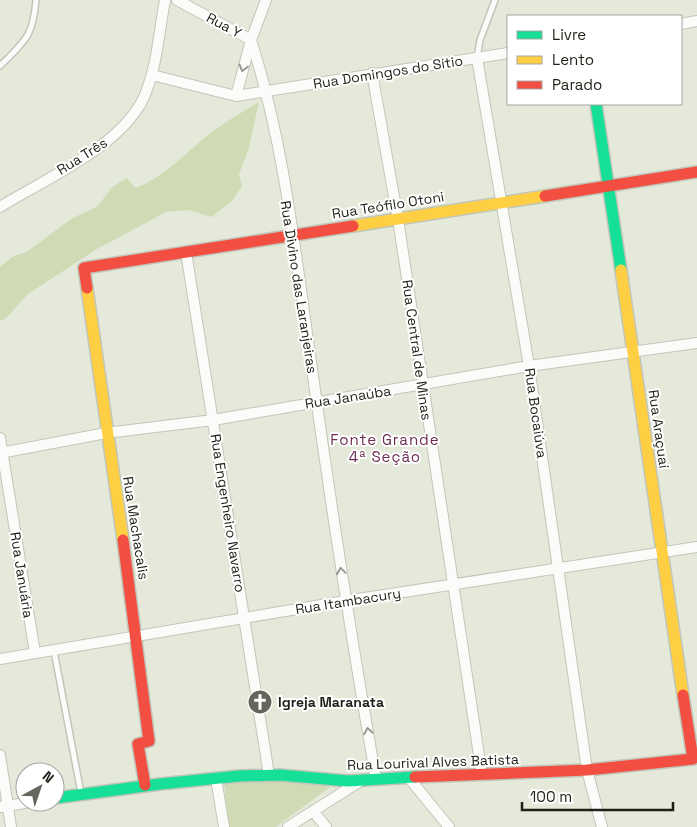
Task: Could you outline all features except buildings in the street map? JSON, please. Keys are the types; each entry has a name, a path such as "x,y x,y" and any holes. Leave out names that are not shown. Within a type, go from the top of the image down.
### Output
{"street":[{"name":"Rua Três","path":"0,207 102,146 129,122 144,98 152,75 165,0"},
{"name":"Rua Y","path":"177,0 251,40 267,91"},
{"path":"152,75 236,96 251,40 266,0"},
{"path":"682,24 697,21"},
{"name":"Rua Domingos do Sítio","path":"236,96 507,53"},
{"name":"Rua Bocaiúva","path":"477,58 529,366 587,770 602,827"},
{"name":"Rua Central de Minas","path":"372,73 398,219 482,775"},
{"name":"Rua Divino das Laranjeiras","path":"267,91 292,236 345,601 376,779"},
{"name":"Rua Araçuaí","path":"596,105 694,759"},
{"name":"Rua Teófilo Otoni","path":"84,268 697,172"},
{"name":"Rua Engenheiro Navarro","path":"186,252 269,775"},
{"name":"Rua Machacalis","path":"84,268 106,433 137,636 149,741 138,744 145,785"},
{"name":"Rua Janaúba","path":"1,453 106,433 213,420 422,386 529,366 697,343"},
{"name":"Rua Januária","path":"0,438 35,653"},
{"name":"Rua Itambacury","path":"0,659 345,601 697,547"},
{"path":"0,755 4,806 11,827"},
{"name":"Rua Lourival Alves Batista","path":"65,796 145,785 216,778 269,775 359,782 376,779 587,770 694,759"},
{"path":"216,778 224,827"},
{"path":"409,778 449,827"},
{"path":"288,827 359,782"},
{"path":"313,811 326,827"}],"lane":[{"path":"0,66 29,36 35,18 36,0"},
{"path":"477,58 480,40 495,0"},
{"path":"54,651 81,794"}],"green space":[{"path":"259,102 248,151 239,174 242,186 232,201 211,217 189,210 166,212 97,249 28,294 6,318 0,321 0,267 12,257 28,251 71,219 98,206 112,187 127,178 135,188 160,175 210,134"},
{"path":"268,779 330,787 276,827 229,827 224,782"}],"traffic: fast":[{"path":"596,105 621,270"},
{"path":"65,797 239,776 280,775 348,781 415,777"}],"traffic: slow":[{"path":"353,226 545,196"},
{"path":"621,270 683,695"},
{"path":"87,288 123,540"}],"traffic: jam":[{"path":"545,196 697,172"},
{"path":"87,288 84,268 353,226"},
{"path":"123,540 149,741 138,744 145,785"},
{"path":"415,777 587,770 693,759 683,695"}],"place":[{"name":"Igreja Maranata","path":"260,702"}],"district":[{"name":"Fonte Grande 4ª Seção","path":"385,448"}]}
